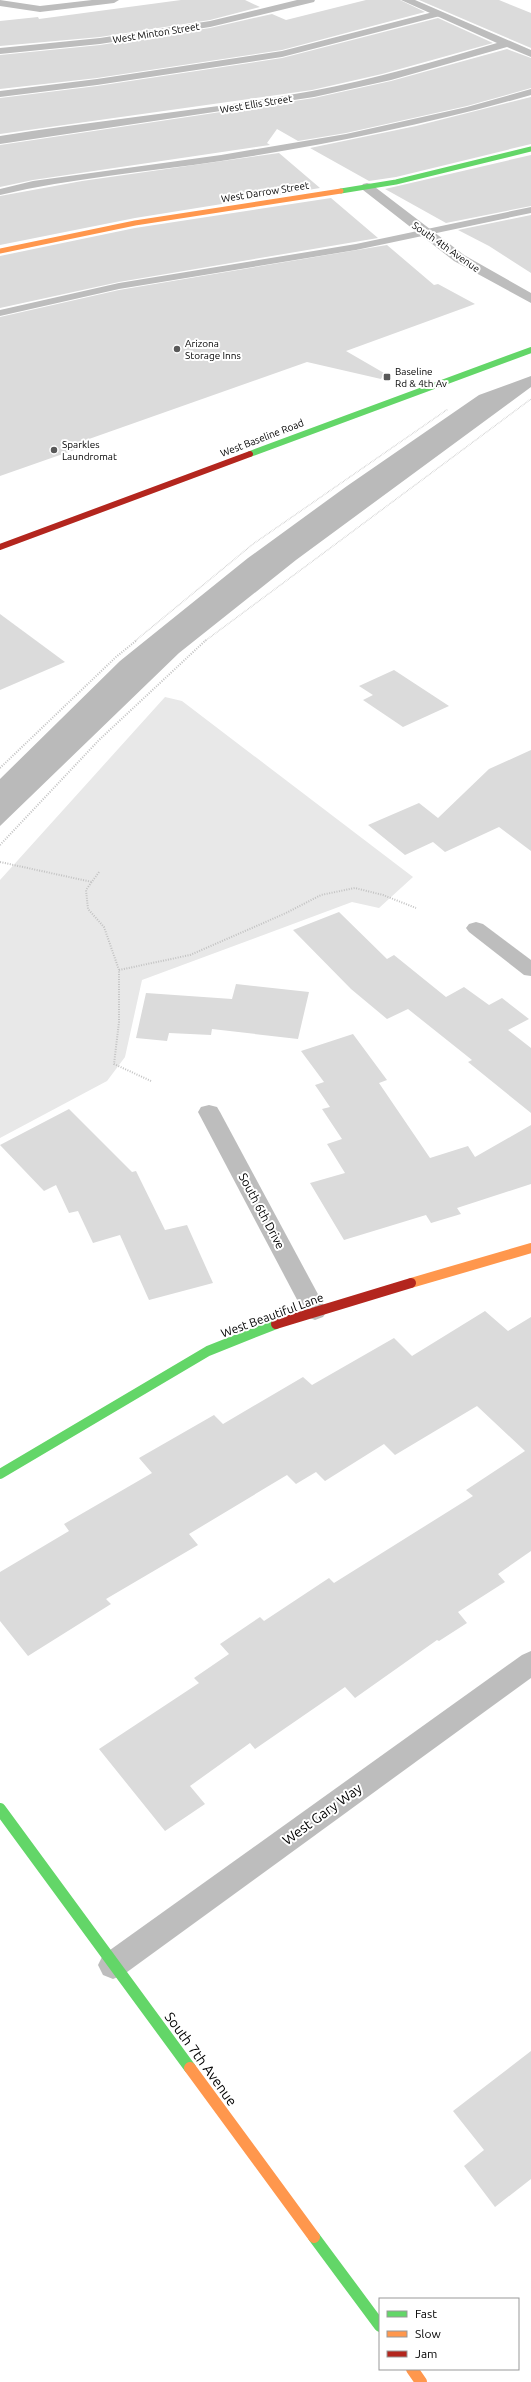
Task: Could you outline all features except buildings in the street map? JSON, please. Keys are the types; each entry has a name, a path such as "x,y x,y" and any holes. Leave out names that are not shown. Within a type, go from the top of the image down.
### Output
{"street":[{"name":"West Minton Street","path":"0,51 100,41 210,24 310,0"},
{"path":"406,0 531,54"},
{"name":"West Ellis Street","path":"0,140 208,111 314,94 362,84 507,44"},
{"name":"West Darrow Street","path":"0,251 135,223 367,187 435,174 531,149"},
{"name":"South 4th Avenue","path":"367,187 424,233 459,258 531,299"},
{"name":"West Baseline Road","path":"0,547 531,350"},
{"path":"476,928 531,970"},
{"name":"South 6th Drive","path":"209,1112 315,1311"},
{"name":"West Beautiful Lane","path":"0,1474 208,1351 257,1330 315,1311 531,1248"},
{"name":"West Gary Way","path":"113,1965 531,1663"},
{"name":"South 7th Avenue","path":"0,1809 113,1965 379,2325"},
{"path":"413,2370 421,2382"}],"lane":[{"path":"0,3 40,9 114,0"},
{"path":"0,94 97,82 282,54 437,14"},
{"path":"0,192 33,184 293,147 473,108 531,92"},
{"path":"0,313 119,286 356,247 531,210"}],"path":[{"path":"0,845 100,740 215,632 531,399"},
{"path":"0,768 116,657 253,544 449,408"},
{"path":"0,862 92,882"},
{"path":"99,872 86,890 88,909 104,927 119,970 119,1022 114,1052 114,1064 151,1081"},
{"path":"119,970 190,955 286,913 321,894 355,888 383,895 416,908"}],"shaded area":[{"path":"531,376 531,387 296,560 179,653 0,826 0,779 120,661 248,558 347,486 479,395"},
{"path":"165,697 182,701 413,877 379,908 352,902 142,980 125,1057 107,1081 0,1138 0,880"}],"traffic: fast":[{"path":"341,191 396,182 531,149"},
{"path":"250,454 531,350"},
{"path":"0,1474 208,1351 276,1324"},
{"path":"0,1809 190,2068"},
{"path":"314,2237 379,2325"}],"traffic: slow":[{"path":"0,251 135,223 341,191"},
{"path":"411,1283 531,1248"},
{"path":"190,2068 314,2237"},
{"path":"413,2370 421,2382"}],"traffic: jam":[{"path":"0,547 250,454"},
{"path":"276,1324 411,1283"}],"place":[{"name":"Arizona Storage Inns","path":"177,349"},
{"name":"Baseline Rd & 4th Av","path":"387,377"},
{"name":"Sparkles Laundromat","path":"54,450"}]}
